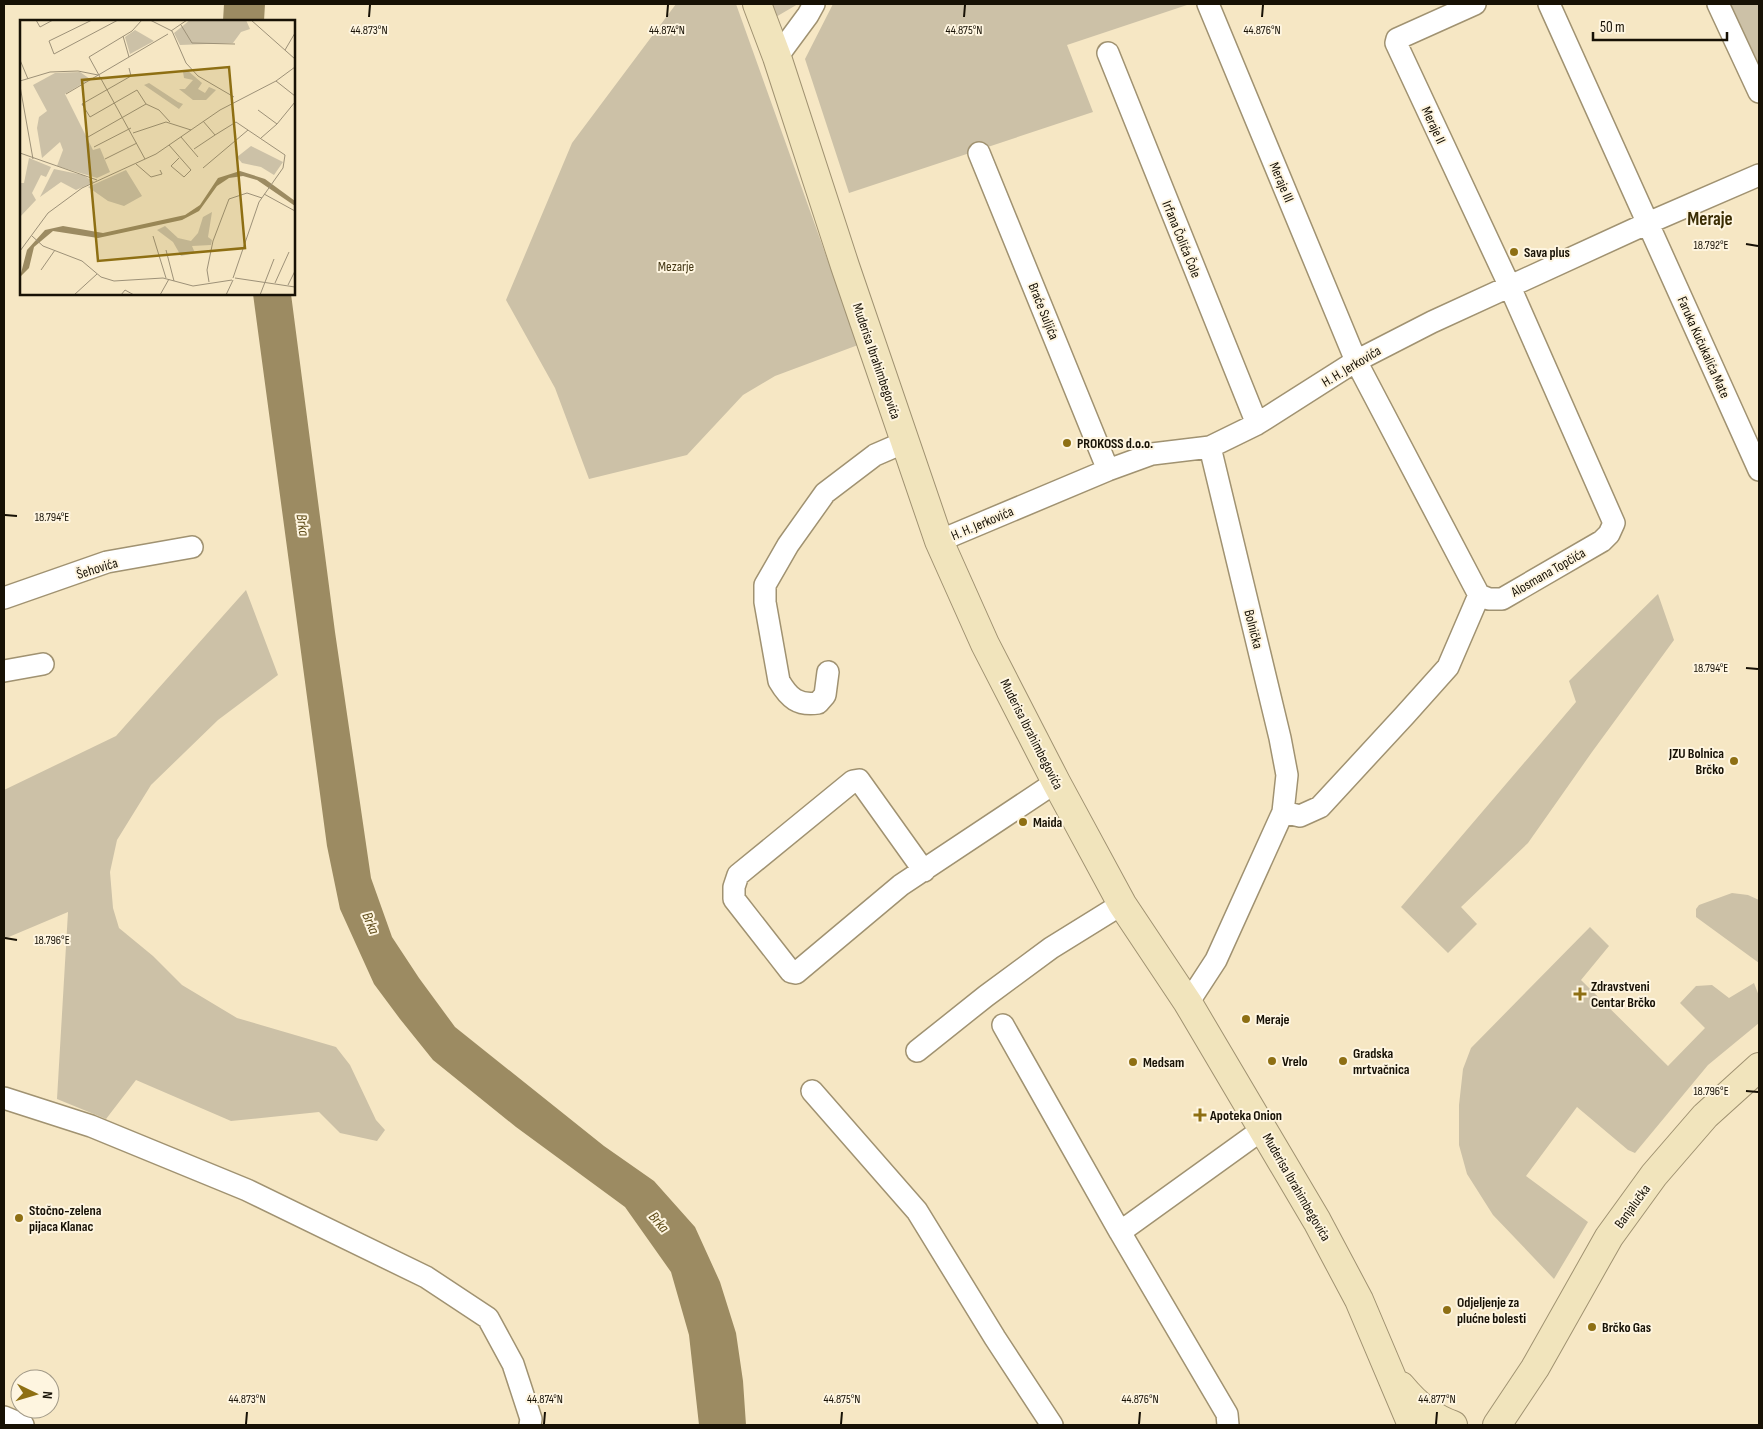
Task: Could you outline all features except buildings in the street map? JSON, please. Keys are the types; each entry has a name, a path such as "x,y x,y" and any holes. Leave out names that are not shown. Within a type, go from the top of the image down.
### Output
{"main road":[{"name":"Muderisa Ibrahimbegovića","path":"757,4 777,57 844,266 939,541 985,644 1056,782 1122,904 1188,1004 1318,1221 1354,1291 1413,1423"},
{"name":"Banjalučka","path":"1499,1424 1535,1368 1609,1237 1654,1175 1704,1116 1759,1067"},
{"path":"1391,1372 1410,1397 1424,1410 1439,1420 1453,1425"}],"street":[{"path":"777,57 814,4"},
{"name":"Meraje III","path":"1208,4 1356,361"},
{"name":"Meraje II","path":"1474,4 1397,39 1396,43 1510,287"},
{"path":"1549,4 1648,223"},
{"path":"1718,4 1759,92"},
{"name":"Irfana Čolića Čole","path":"1108,53 1256,424"},
{"name":"Braće Suljića","path":"980,153 1108,470"},
{"name":"H. H. Jerkovića","path":"939,541 1108,470 1152,454 1210,447 1256,424 1356,361 1432,322 1648,223 1759,175"},
{"name":"Faruka Kučukalića Mate","path":"1648,223 1759,470"},
{"name":"Alosmana Topčića","path":"1479,595 1489,600 1502,599 1602,541 1609,534 1614,523 1510,287"},
{"path":"1283,812 1300,816 1320,807 1411,708 1448,667 1479,595 1356,361"},
{"path":"828,672 825,695 818,703 807,705 796,701 786,692 779,681 765,602 764,585 788,545 825,493 875,455 905,442"},
{"name":"Bolnička","path":"1188,1004 1216,960 1283,812 1287,775 1280,738 1210,447"},
{"name":"Šehovića","path":"4,598 108,562 192,547"},
{"path":"4,671 43,664"},
{"path":"924,870 860,780 853,781 738,875 734,886 734,899 791,972 796,973 901,885 924,870 1056,782"},
{"path":"917,1052 986,996 1051,948 1122,904"},
{"path":"1003,1025 1120,1232 1227,1414 1228,1425"},
{"path":"812,1090 917,1211 995,1338 1052,1425"},
{"path":"4,1098 91,1126 246,1190 426,1277 488,1318 513,1364 531,1420 530,1425"},
{"path":"1120,1232 1263,1129"},
{"path":"4,1417 23,1425"}],"green space":[{"name":"Mezarje","path":"676,4 736,4 858,345 775,376 743,395 687,455 589,479 555,388 506,300 572,143"},
{"path":"761,4 798,4 769,21"},
{"path":"833,4 1190,4 1067,45 1093,112 849,193 805,59"},
{"path":"1730,4 1759,4 1759,64"},
{"path":"246,590 278,675 218,720 151,785 117,840 110,872 113,908 119,928 153,956 182,985 237,1018 336,1047 350,1065 376,1120 385,1130 377,1141 340,1133 319,1112 231,1121 136,1080 106,1119 57,1099 68,912 4,939 4,790 116,736"},
{"path":"1658,594 1674,640 1528,843 1461,907 1477,924 1448,953 1401,907 1576,702 1569,681"},
{"path":"1732,893 1748,895 1759,900 1759,963 1696,917 1696,909 1699,905"},
{"path":"1590,927 1609,946 1581,980 1668,1066 1705,1028 1680,1003 1696,986 1712,985 1729,998 1754,983 1759,996 1759,1023 1708,1065 1635,1153 1628,1150 1577,1107 1526,1176 1588,1222 1554,1279 1493,1215 1467,1174 1459,1145 1459,1105 1463,1069 1471,1048"}],"water":[{"path":"224,4 265,4 264,20 223,20"},
{"name":"Brka","path":"253,295 291,295 335,632 371,878 392,937 455,1027 604,1146 654,1181 695,1227 720,1282 736,1333 743,1381 746,1425 699,1425 689,1335 671,1272 625,1207 516,1127 433,1060 374,984 340,909 327,846"}],"place":[{"name":"Sava plus","path":"1514,252"},
{"name":"PROKOSS d.o.o.","path":"1067,443"},
{"name":"JZU Bolnica Brčko","path":"1734,761"},
{"name":"Maida","path":"1023,822"},
{"name":"Zdravstveni Centar Brčko","path":"1580,994"},
{"name":"Meraje","path":"1246,1019"},
{"name":"Vrelo","path":"1272,1061"},
{"name":"Gradska mrtvačnica","path":"1343,1061"},
{"name":"Medsam","path":"1133,1062"},
{"name":"Apoteka Onion","path":"1200,1115"},
{"name":"Stočno-zelena pijaca Klanac","path":"19,1218"},
{"name":"Odjeljenje za plućne bolesti","path":"1447,1310"},
{"name":"Brčko Gas","path":"1592,1327"}],"district":[{"name":"Meraje","path":"1710,218"}]}
